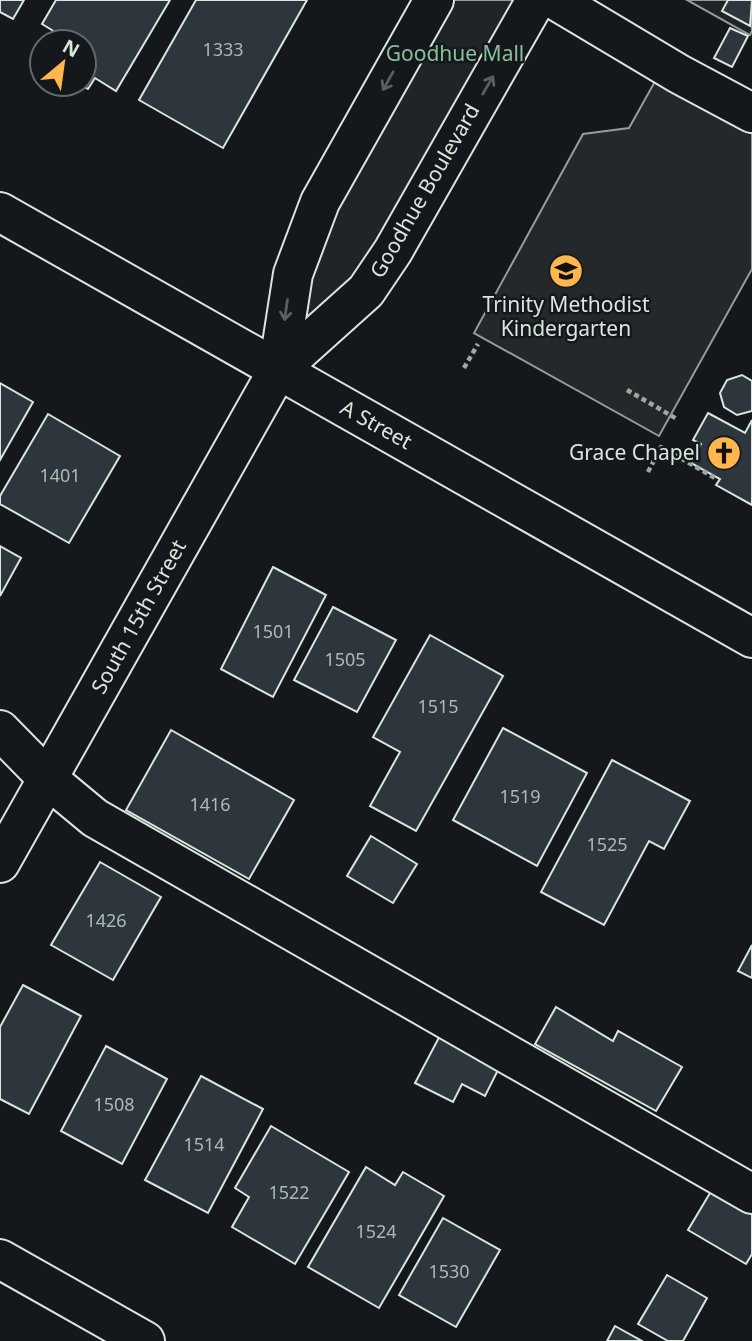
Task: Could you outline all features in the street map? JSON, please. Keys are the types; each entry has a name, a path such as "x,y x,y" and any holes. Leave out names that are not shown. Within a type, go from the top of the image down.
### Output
{"street":[{"path":"278,370 293,274 320,202 434,0"},
{"name":"Goodhue Boulevard","path":"278,370 366,291 393,251 536,0"},
{"path":"555,0 752,113"},
{"name":"A Street","path":"0,212 752,638"},
{"name":"South 15th Street","path":"0,863 278,370"},
{"path":"0,730 48,779 95,818 752,1194"},
{"path":"0,1259 145,1341"}],"path":[{"path":"464,368 478,344"},
{"path":"626,390 677,419"},
{"path":"648,472 662,447 715,478"}],"green space":[{"name":"Goodhue Mall","path":"434,0 536,0 393,251 278,370 288,300"},
{"path":"687,0 752,0 750,35"}],"shaded area":[{"path":"658,76 752,130 752,269 659,436 474,333 583,134 629,128"}],"building":[{"path":"0,0 24,0 13,19 0,12"},
{"path":"56,0 170,0 116,91 98,80 98,28 49,28 42,24"},
{"path":"196,0 307,0 223,148 139,100"},
{"path":"728,0 752,0 750,26 722,11"},
{"path":"730,28 748,36 732,67 714,58"},
{"path":"742,375 752,381 752,411 737,415 724,407 720,393 727,380"},
{"path":"0,383 33,402 0,460"},
{"name":"Grace Chapel","path":"708,413 745,433 752,420 752,505 716,485 720,479 691,463 701,444 693,440"},
{"path":"48,414 120,456 69,543 0,504 0,496"},
{"path":"0,546 21,558 0,596"},
{"path":"273,567 326,595 273,697 221,669"},
{"path":"333,607 396,640 357,712 294,680"},
{"path":"430,635 503,676 416,831 370,806 400,752 373,737"},
{"path":"503,728 587,773 537,866 453,820"},
{"path":"171,730 294,800 249,879 126,810"},
{"path":"612,760 690,801 664,849 649,841 604,925 541,892"},
{"path":"371,836 417,864 393,903 347,876"},
{"path":"100,862 161,897 113,980 51,945"},
{"path":"752,945 752,978 738,971"},
{"path":"23,985 81,1016 29,1114 0,1099 0,1027"},
{"path":"556,1007 613,1041 618,1031 682,1067 656,1111 535,1044"},
{"path":"445,1026 505,1056 485,1096 462,1084 453,1102 415,1083"},
{"path":"106,1046 167,1079 122,1164 61,1131"},
{"path":"201,1076 263,1109 208,1213 145,1180"},
{"path":"271,1126 349,1172 295,1264 232,1227 249,1197 235,1188"},
{"path":"366,1167 395,1185 403,1172 444,1196 379,1308 308,1267"},
{"path":"716,1183 752,1204 752,1254 746,1264 688,1230"},
{"path":"443,1218 500,1250 456,1327 399,1295"},
{"path":"667,1275 707,1298 683,1341 668,1341 638,1324"},
{"path":"615,1326 642,1341 607,1341"}],"place":[{"name":"Trinity Methodist Kindergarten","path":"566,271"},
{"name":"Grace Chapel","path":"724,453"}]}
